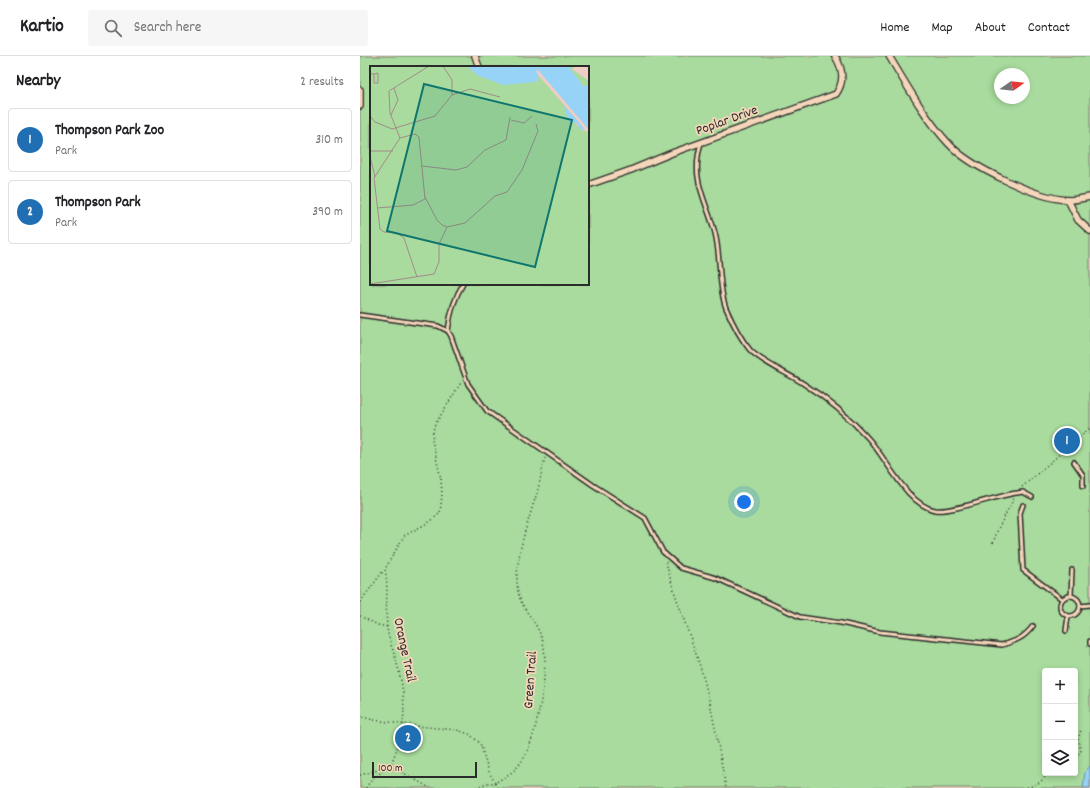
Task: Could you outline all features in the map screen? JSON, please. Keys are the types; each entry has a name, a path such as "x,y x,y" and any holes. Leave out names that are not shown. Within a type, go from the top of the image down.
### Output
{"street":[{"path":"475,56 479,66"},
{"name":"Poplar Drive","path":"589,185 631,170 672,152 836,94 842,85 842,72 835,56"},
{"path":"889,56 930,120 956,150 974,165 1027,190 1068,200 1090,197"},
{"path":"360,90 360,106"},
{"path":"1068,200 1078,220 1090,231"}],"lane":[{"path":"701,143 696,158 697,176 702,199 711,220 717,242 725,306 741,338 751,351 804,384 849,419 867,437 906,490 920,503 935,510 949,509 1017,492 1023,492 1032,497"},
{"path":"462,285 453,306 448,331 468,384 487,411 593,485 645,518 664,552 681,568 716,578 800,617 812,620 841,623 895,634 1002,645 1017,641 1026,635 1033,626"},
{"path":"360,315 438,326 448,331"},
{"path":"1074,462 1082,475 1083,486"},
{"path":"1023,505 1020,513 1023,570 1062,599"},
{"path":"1072,570 1072,596"},
{"path":"1066,596 1072,596 1078,599 1080,606 1076,614 1068,616 1060,609 1062,599 1066,596"},
{"path":"1080,606 1090,605"},
{"path":"1066,631 1068,616"}],"path":[{"path":"360,602 385,568 404,536 432,521 440,512 442,495 441,479 432,440 434,426 465,376"},
{"path":"993,543 998,529 1017,492 1090,428"},
{"name":"Green Trail","path":"474,788 488,783 495,783 512,772 521,762 532,742 540,711 545,650 534,621 523,607 518,594 517,578 529,512 537,493 547,452"},
{"path":"664,552 670,580 701,670 714,718 726,788"},
{"name":"Orange Trail","path":"385,568 388,583 387,627 390,645 398,665 404,724 398,747 389,767"},
{"path":"360,616 378,625 387,627"},
{"path":"360,714 362,717 404,724 457,730 469,734 480,743 489,772 497,788"},
{"path":"1078,754 1081,752 1078,738 1081,730"},
{"path":"360,775 379,768 389,767 398,770 430,788"},
{"path":"366,788 368,783 379,773 389,767"},
{"path":"1023,788 1032,787 1040,782 1045,776"}],"green space":[{"path":"360,56 1090,56 1090,788 360,788"}],"water":[{"path":"1090,766 1090,788 1083,788 1085,772"}],"place":[{"name":"Thompson Park Zoo","path":"1067,441"},
{"name":"Thompson Park","path":"408,738"}]}
